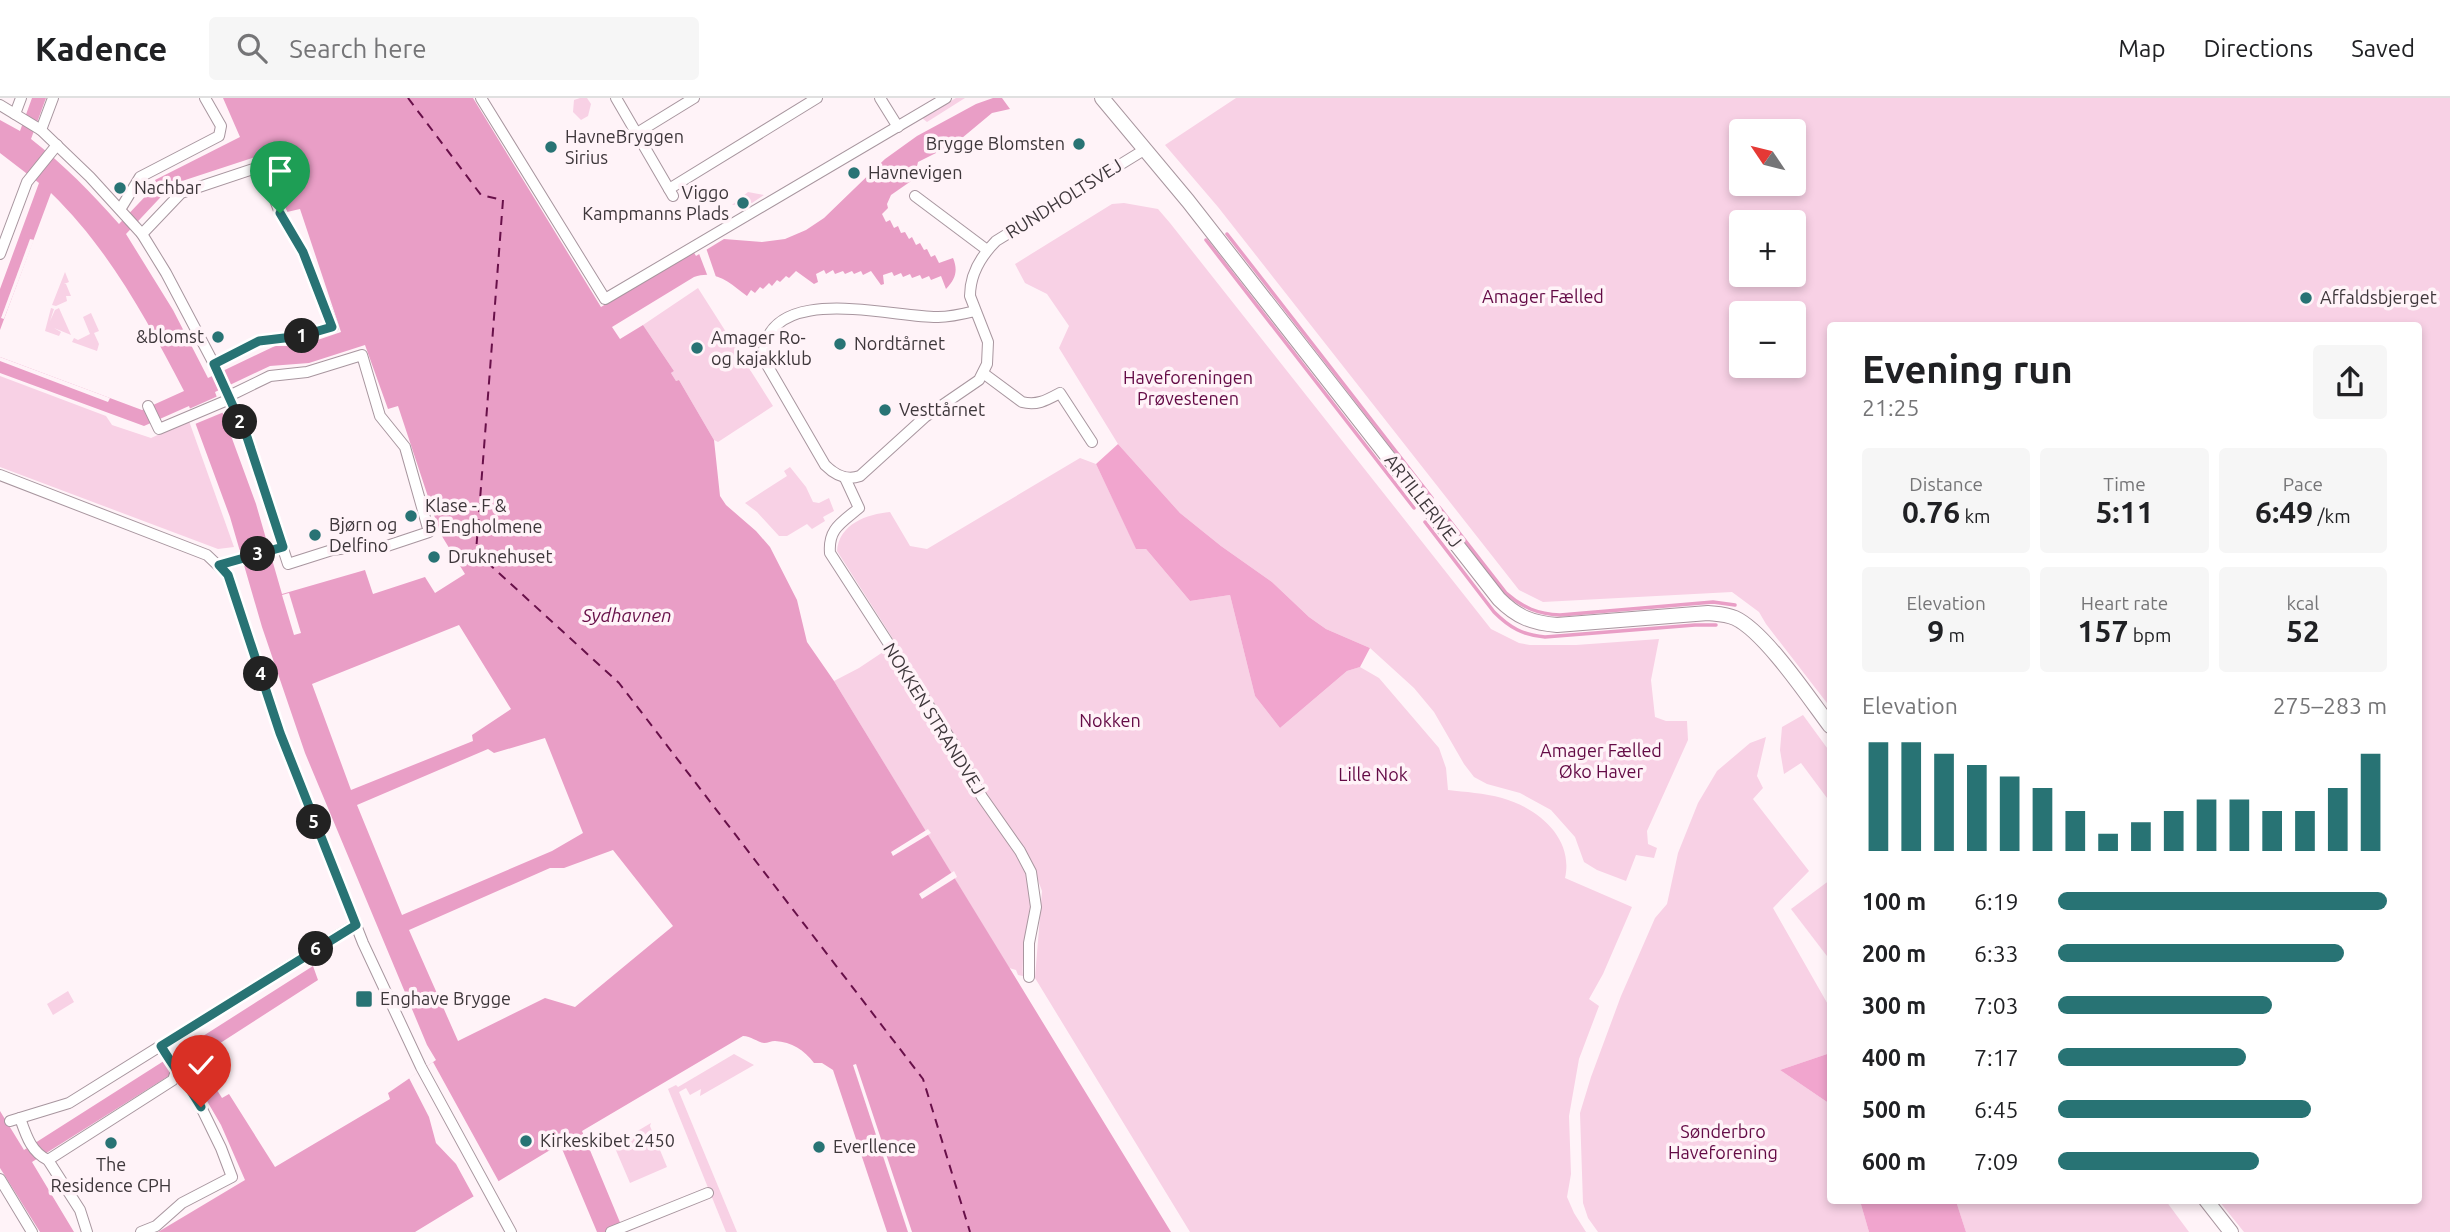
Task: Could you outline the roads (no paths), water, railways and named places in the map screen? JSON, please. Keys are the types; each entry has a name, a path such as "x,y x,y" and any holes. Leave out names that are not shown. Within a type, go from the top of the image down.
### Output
{"street":[{"path":"19,116 21,98"},
{"path":"38,129 53,98"},
{"path":"123,211 140,177 219,136 221,126 205,98"},
{"path":"481,98 605,299 946,98"},
{"path":"616,98 671,192 817,98"},
{"path":"636,133 694,98"},
{"path":"880,98 898,127"},
{"name":"ARTILLERIVEJ","path":"1102,98 1188,201 1499,599 1512,612 1539,624 1557,625 1723,614 1746,625 1761,638 1827,722"},
{"path":"0,105 38,129 53,149 123,211 139,230 166,273 216,368 226,397 247,437 277,549 288,565 332,550 363,546 381,548 429,532 405,447 380,416 362,355 307,372 270,376 226,397 192,415 159,429 148,405"},
{"path":"0,254 4,230 31,177 53,149"},
{"name":"RUNDHOLTSVEJ","path":"983,373 989,354 988,342 970,296 975,271 987,250 996,241 1144,150"},
{"path":"139,230 181,193 262,166 280,213 303,252 332,327 301,336 259,341 216,368"},
{"name":"RUNDHOLTSVEJ","path":"915,196 987,250"},
{"path":"975,311 957,316 936,317 861,309 824,309 784,319 770,333 763,349 763,358 825,464 831,471 845,478 853,478 865,472 925,417 974,386 983,373 1022,402 1029,404 1044,402 1060,393 1092,442"},
{"path":"0,475 207,555 228,575 280,733 356,925 422,1069 510,1232"},
{"name":"NOKKEN STRANDVEJ","path":"845,478 859,508 830,536 830,554 951,740 982,797 1020,851 1031,872 1036,907 1028,952 1029,976"},
{"path":"219,565 277,549"},
{"path":"87,1232 80,1210 15,1120 69,1103 356,925"},
{"path":"141,1232 156,1226 182,1203 232,1177 182,1074 176,1071 161,1046"},
{"path":"45,1158 173,1080 176,1071"},
{"path":"0,1179 32,1232"},
{"path":"611,1232 708,1193"},
{"path":"2209,1204 2231,1232"}],"water":[{"name":"Sydhavnen","path":"32,98 46,98 31,139 77,179 119,224 157,184 155,180 240,137 223,98 473,98 601,307 693,251 696,256 724,239 762,242 785,239 806,230 824,218 885,159 917,136 976,104 1002,98 1010,109 992,113 956,143 918,162 914,179 891,195 888,208 882,214 886,222 890,220 894,228 898,226 901,233 905,232 909,239 912,237 916,245 920,243 924,250 927,249 931,257 935,255 939,263 953,258 955,274 946,289 941,276 931,280 929,276 922,279 920,275 912,278 910,274 903,277 901,273 894,276 892,272 883,275 884,284 881,285 871,271 863,275 861,271 854,274 852,271 845,274 843,271 835,274 833,270 826,274 824,270 816,274 818,282 814,284 796,271 789,278 786,276 780,282 777,280 772,286 769,283 755,293 751,290 747,296 716,276 702,275 694,277 612,327 620,339 643,325 674,371 671,373 676,381 679,380 714,440 720,496 770,547 797,600 807,642 834,681 1171,1232 887,1232 833,1070 822,1063 814,1063 792,1045 775,1041 764,1043 743,1036 582,1131 624,1232 597,1232 560,1144 415,1232 158,1232 245,1180 221,1125 186,1065 32,1162 74,1232 40,1232 0,1168 0,1111 24,1150 313,966 318,980 197,1058 222,1098 229,1094 275,1167 390,1099 388,1093 436,1060 427,1045 305,753 262,627 230,517 189,406 144,426 0,373 0,357 142,410 184,391 141,312 109,262 51,193 0,330 0,289 39,183 0,153 0,120 20,131","holes":["267,153 287,212 300,209 341,332 300,346 275,346 208,378 173,310 126,234 173,184","365,345 388,409 398,406 440,533 465,574 435,593 425,577 373,594 365,570 282,594 256,504 215,392 270,366 309,363","459,625 511,709 472,735 473,741 351,790 312,684","545,738 583,833 552,851 402,915 357,805 488,749 494,753","613,850 673,926 575,1007 545,998 458,1041 409,930 550,868 564,868"]}],"waterway":[{"path":"1227,234 1432,498"},
{"path":"1206,240 1414,508"},
{"path":"1439,507 1506,593 1538,612 1560,615 1713,602 1735,605"},
{"path":"1425,522 1494,612 1523,632 1545,637 1716,625"}],"place":[{"name":"Brygge Blomsten","path":"1079,144"},
{"name":"HavneBryggen Sirius","path":"551,147"},
{"name":"Havnevigen","path":"854,173"},
{"name":"Nachbar","path":"120,188"},
{"name":"Viggo Kampmanns Plads","path":"743,203"},
{"name":"Affaldsbjerget","path":"2306,298"},
{"name":"&blomst","path":"218,337"},
{"name":"Nordtårnet","path":"840,344"},
{"name":"Amager Ro- og kajakklub","path":"697,348"},
{"name":"Vesttårnet","path":"885,410"},
{"name":"Klase - F & B Engholmene","path":"411,516"},
{"name":"Bjørn og Delfino","path":"315,535"},
{"name":"Druknehuset","path":"434,557"},
{"name":"Enghave Brygge","path":"364,999"},
{"name":"Kirkeskibet 2450","path":"526,1141"},
{"name":"The Residence CPH","path":"111,1143"},
{"name":"Everllence","path":"819,1147"}],"park label":[{"name":"Amager Fælled","path":"1543,297"},
{"name":"Haveforeningen Prøvestenen","path":"1188,388"},
{"name":"Nokken","path":"1110,721"},
{"name":"Amager Fælled Øko Haver","path":"1601,761"},
{"name":"Lille Nok","path":"1373,775"},
{"name":"Sønderbro Haveforening","path":"1723,1142"}]}
